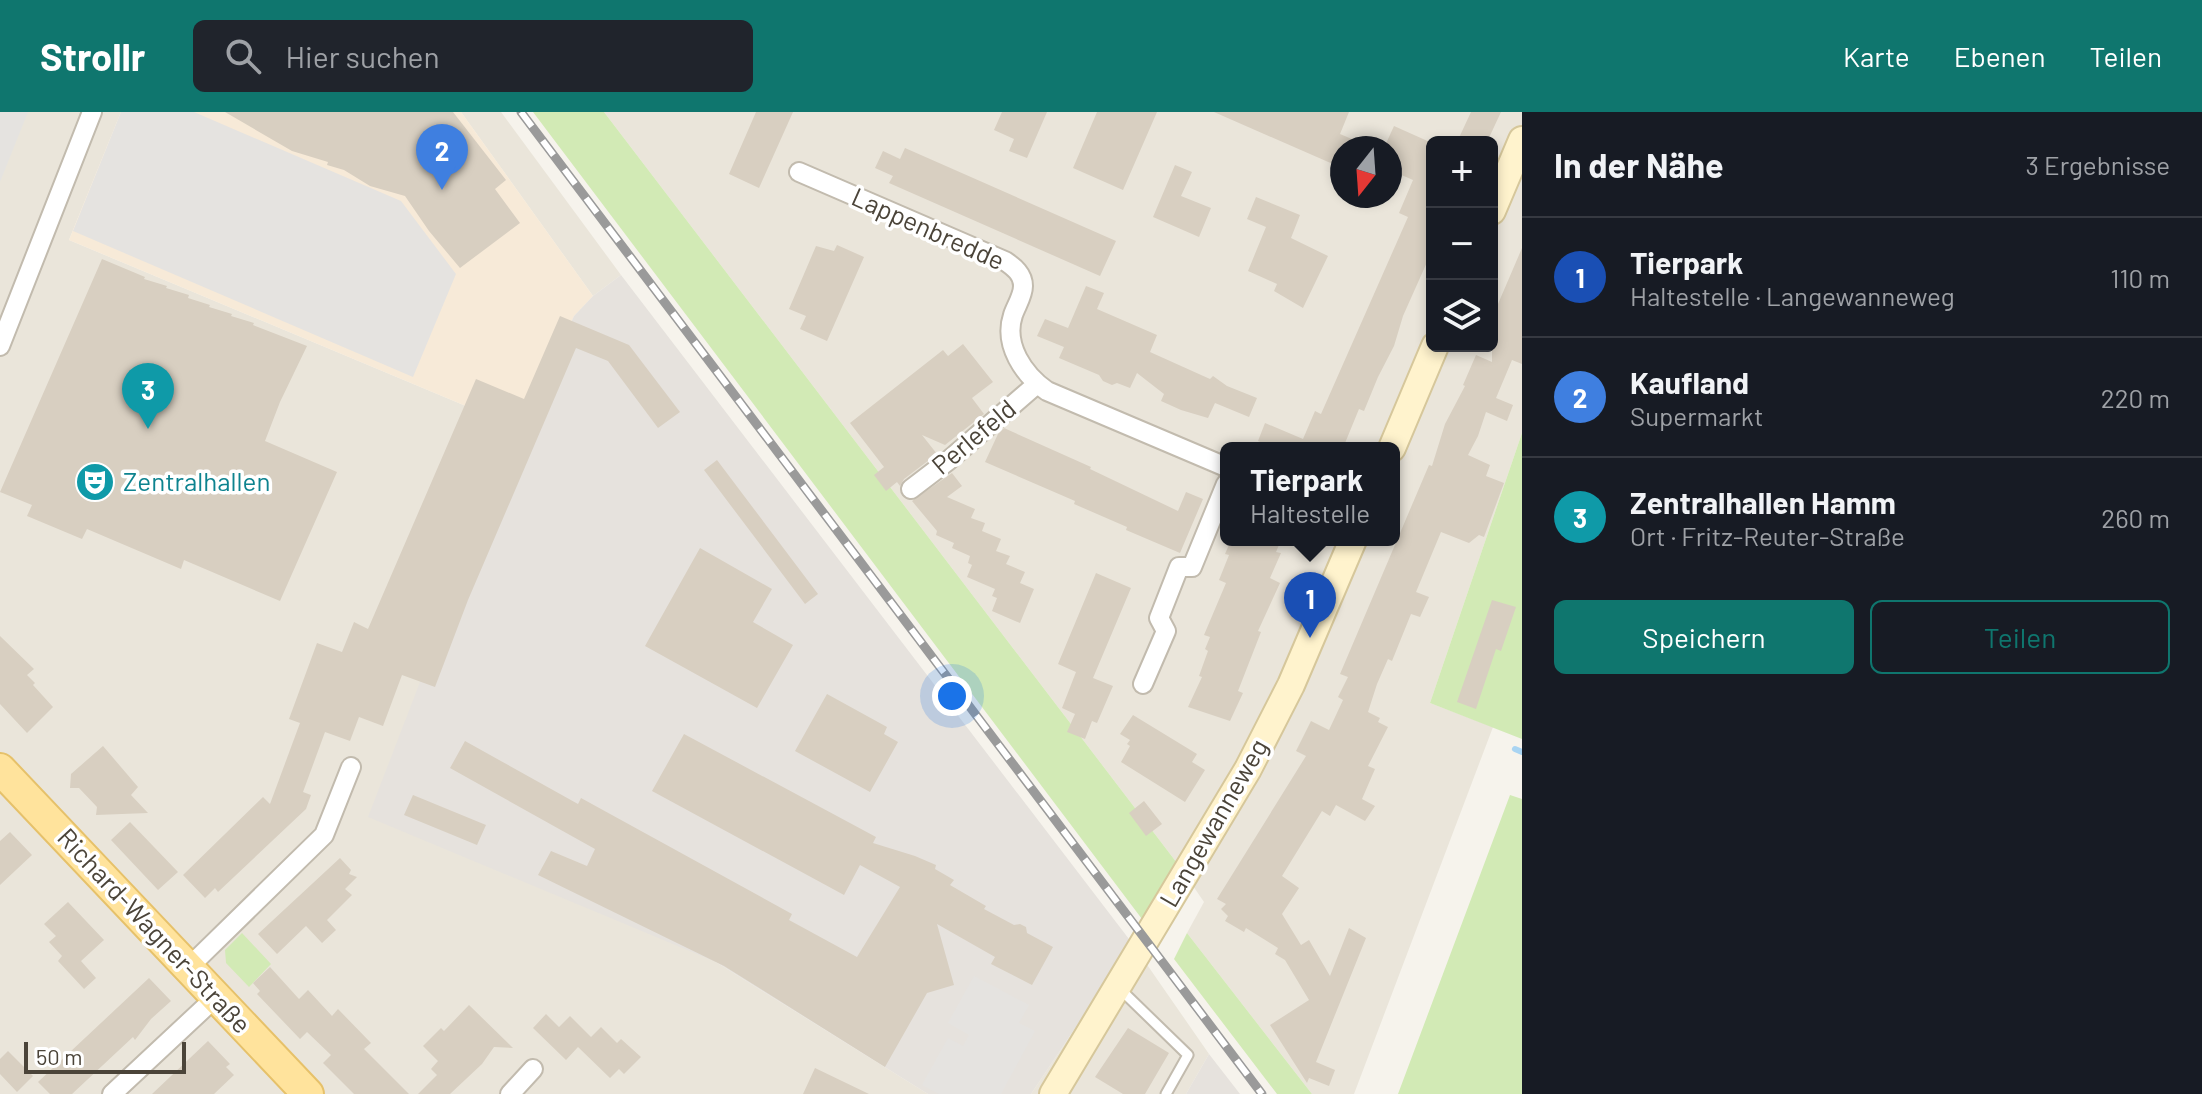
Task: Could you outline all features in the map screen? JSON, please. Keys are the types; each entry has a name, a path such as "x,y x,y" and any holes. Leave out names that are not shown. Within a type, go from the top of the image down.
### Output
{"main road":[{"name":"Richard-Wagner-Straße","path":"5,784 308,1094"}],"street":[{"path":"0,346 92,112"},
{"path":"1493,208 1522,140"},
{"name":"Lappenbredde","path":"799,172 1005,261 1015,268 1023,287 1011,318 1010,332 1018,361 1037,384 1220,464"},
{"path":"1395,442 1432,352"},
{"name":"Perlefeld","path":"911,489 1037,384"},
{"path":"1143,684 1166,631 1159,618 1179,567 1192,567 1220,499"},
{"name":"Langewanneweg","path":"1053,1094 1253,759 1291,685 1350,546"},
{"path":"188,968 324,835 351,767"},
{"path":"112,1094 216,997"},
{"path":"510,1094 533,1069"}],"lane":[{"path":"1117,986 1188,1055 1166,1094"}],"shaded area":[{"path":"0,112 121,112 69,240 521,429 716,962 928,1094 0,1094"},
{"path":"0,112 28,112 0,182"},
{"path":"121,112 461,112 593,296 574,316 521,429 69,240"},
{"path":"121,112 194,112 401,201 456,274 413,377 73,231"},
{"path":"461,112 501,112 621,275 593,296"},
{"path":"604,112 1522,112 1522,433 1430,703 1493,727 1354,1094 1312,1094 1187,933 1204,902 1180,867"},
{"path":"621,275 1132,943 1031,1094 928,1094 716,962 368,817 521,429 574,316 593,296"},
{"path":"1132,943 1209,1054 1186,1094 1031,1094"},
{"path":"974,976 1029,1005 1019,1023 1035,1031 1001,1094 939,1094 922,1085 948,1038 963,1046 969,1035 948,1023"},
{"path":"1209,1054 1240,1094 1186,1094"}],"green space":[{"path":"533,112 604,112 1180,867 1145,923"},
{"path":"1522,433 1522,739 1430,703"},
{"path":"1510,795 1522,799 1522,1094 1398,1094"},
{"path":"242,933 271,964 249,987 226,963 225,950"},
{"path":"1187,933 1312,1094 1277,1094 1174,959"}],"building":[{"path":"225,112 453,112 506,180 495,189 520,223 460,268 405,196 370,186 344,170 327,165 328,162 292,151"},
{"path":"756,112 793,112 759,188 729,174"},
{"path":"1002,112 1047,112 1027,158 1009,151 1014,139 994,130"},
{"path":"1097,112 1157,112 1123,190 1073,168"},
{"path":"1214,112 1349,112 1340,134 1345,136 1330,136 1330,163"},
{"path":"1471,112 1501,112 1490,136 1460,136"},
{"path":"1394,126 1426,140 1426,264 1364,411 1359,409 1345,442 1258,441 1265,423 1303,439 1315,411 1321,414 1408,217 1399,213 1413,180 1402,175 1402,136 1389,136"},
{"path":"905,148 1116,241 1100,276 889,183 893,176 875,168 883,151 900,159"},
{"path":"1175,165 1192,172 1181,196 1211,208 1199,237 1153,217"},
{"path":"1256,197 1300,215 1291,238 1328,256 1303,308 1274,291 1277,284 1248,271 1266,227 1247,219"},
{"path":"837,245 864,257 827,341 800,329 806,316 789,309 816,246 834,251"},
{"path":"1522,248 1522,364 1512,360 1496,398 1513,405 1507,421 1486,412 1468,455 1490,465 1486,476 1504,483 1484,537 1479,535 1469,543 1441,532 1416,592 1429,597 1420,617 1411,614 1392,661 1388,659 1377,684 1368,712 1388,727 1368,766 1375,769 1362,799 1375,806 1365,821 1336,805 1330,816 1322,811 1282,876 1299,888 1282,914 1301,945 1309,940 1330,976 1349,928 1366,938 1316,1062 1335,1070 1329,1086 1309,1078 1307,1083 1270,1025 1309,1000 1285,960 1275,954 1278,948 1246,928 1244,932 1225,921 1228,916 1221,909 1226,904 1217,899 1306,756 1296,751 1311,721 1329,730 1343,700 1338,697 1348,677 1340,674 1395,546 1400,546 1400,533 1429,465 1432,466 1445,424 1465,386 1476,355 1492,362 1492,352 1498,352 1498,304"},
{"path":"102,259 307,346 265,441 337,472 280,601 184,560 181,569 87,529 82,539 27,516 32,505 0,492"},
{"path":"1086,286 1104,293 1097,309 1157,335 1150,352 1210,379 1213,376 1227,386 1257,398 1249,417 1215,403 1208,418 1181,410 1161,401 1164,394 1137,373 1130,388 1117,383 1112,385 1099,375 1059,358 1064,347 1037,336 1045,319 1068,328"},
{"path":"560,316 629,345 680,412 658,428 608,361 576,348 468,600 435,687 402,675 383,726 359,717 350,741 325,732 303,792 311,795 306,809 218,892 215,888 205,898 183,875 263,797 270,804 300,723 289,719 317,643 342,652 354,622 368,629 476,379 524,399"},
{"path":"963,344 993,382 972,398 984,414 945,445 922,435 937,454 904,479 900,486 897,482 886,491 874,475 884,467 850,423 943,350 948,356"},
{"path":"1004,428 1178,511 1186,492 1203,499 1180,553 1126,530 1127,527 1074,504 1075,501 985,462"},
{"path":"717,460 818,594 805,604 704,470"},
{"path":"952,473 962,486 947,497 975,509 971,518 985,523 982,531 1001,539 996,551 1010,556 1006,564 1025,572 1020,583 1034,589 1020,623 992,611 997,598 992,596 995,589 967,577 972,565 968,563 970,556 952,548 954,543 936,535 937,531 912,501"},
{"path":"1228,546 1278,546 1276,552 1281,553 1270,578 1280,583 1258,631 1261,632 1238,691 1243,693 1230,721 1188,707 1202,677 1199,676 1208,651 1205,649 1210,637 1204,635 1226,583 1219,580 1229,555 1225,554"},
{"path":"700,548 772,589 753,622 793,645 757,708 645,646"},
{"path":"1096,573 1131,588 1093,678 1113,686 1097,723 1092,721 1085,739 1067,732 1075,714 1062,708 1076,672 1058,664"},
{"path":"1492,600 1516,607 1501,651 1496,649 1476,709 1457,702"},
{"path":"0,636 34,669 27,675 53,707 27,733 0,704"},
{"path":"827,694 887,727 884,734 898,742 870,792 795,751"},
{"path":"1133,715 1197,754 1192,762 1205,770 1185,802 1121,762 1130,740 1120,734"},
{"path":"684,734 876,837 873,843 936,865 935,869 954,880 950,885 986,906 984,909 1014,925 1026,927 1027,933 1053,947 1032,985 991,964 995,957 937,924 954,985 927,993 885,1067 724,966 538,875 551,851 587,866 595,849 450,768 465,741 578,804 581,798 792,914 789,920 857,957 900,887 860,865 844,895 652,791"},
{"path":"103,746 138,787 131,795 148,813 96,815 97,807 79,788 70,788 71,774"},
{"path":"413,795 486,825 477,845 404,815"},
{"path":"1144,801 1162,824 1146,836 1129,813"},
{"path":"130,822 178,872 158,890 111,840"},
{"path":"10,832 32,855 0,885 0,841"},
{"path":"340,858 351,870 349,874 357,877 345,889 352,895 327,920 336,930 322,943 306,926 277,954 258,934"},
{"path":"68,902 104,940 81,961 96,978 84,989 58,961 62,956 49,942 56,936 44,924"},
{"path":"270,967 299,999 308,990 332,1016 338,1009 371,1043 364,1049 409,1094 354,1094 323,1063 331,1055 307,1032 300,1039 257,994 260,991 253,983"},
{"path":"149,978 171,1001 151,1019 135,1040 133,1037 72,1094 50,1094 38,1082"},
{"path":"469,1005 513,1048 494,1047 482,1064 450,1094 418,1094 437,1075 431,1069 438,1061 423,1046 441,1028 444,1031"},
{"path":"546,1014 559,1027 570,1016 591,1037 601,1027 617,1043 621,1039 641,1057 624,1074 619,1069 610,1078 578,1047 566,1060 533,1028"},
{"path":"1128,1028 1169,1053 1145,1094 1123,1094 1095,1077"},
{"path":"208,1041 230,1064 226,1067 234,1075 214,1094 152,1094"},
{"path":"8,1051 33,1076 17,1092 0,1074 0,1059"},
{"path":"815,1068 869,1094 803,1094"}],"waterway":[{"path":"1515,749 1522,752"}],"railway":[{"path":"521,112 1262,1094"}],"place":[{"name":"Kaufland","path":"442,190"},
{"name":"Zentralhallen Hamm","path":"148,429"},
{"name":"Zentralhallen","path":"95,482"},
{"name":"Tierpark","path":"1310,638"}]}
